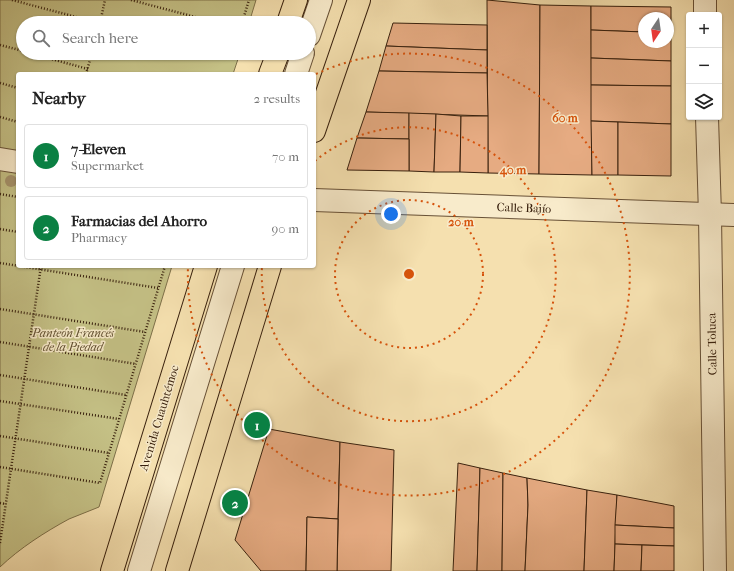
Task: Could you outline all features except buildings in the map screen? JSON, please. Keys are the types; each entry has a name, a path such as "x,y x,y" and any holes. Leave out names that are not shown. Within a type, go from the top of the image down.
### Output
{"main road":[{"path":"290,16 296,0"},
{"path":"316,125 359,0"},
{"path":"271,72 275,60"},
{"name":"Avenida Cuauhtémoc","path":"112,571 205,268"},
{"path":"177,571 269,268"}],"street":[{"path":"316,16 321,0"},
{"path":"705,0 705,12"},
{"path":"297,72 301,60"},
{"name":"Calle Toluca","path":"707,120 710,215 715,571"},
{"path":"0,158 16,162"},
{"name":"Calle Bajío","path":"316,200 734,215"},
{"path":"139,571 232,268"}],"path":[{"path":"12,0 73,16"},
{"path":"101,16 106,0"},
{"path":"131,0 192,16"},
{"path":"244,16 248,0"},
{"path":"0,45 16,49"},
{"path":"55,60 88,69"},
{"path":"87,72 90,60"},
{"path":"0,83 16,87"},
{"path":"0,117 16,121"},
{"path":"0,194 16,197"},
{"path":"0,229 16,232"},
{"path":"0,263 16,265"},
{"path":"0,544 41,268 158,288"},
{"path":"0,467 100,483 164,268"},
{"path":"0,309 146,332"},
{"path":"0,342 136,364"},
{"path":"0,375 126,395"},
{"path":"0,401 119,419"},
{"path":"0,436 109,453"},
{"path":"0,503 6,504"}],"green space":[{"name":"Panteón Francés de la Piedad","path":"0,0 256,0 251,16 16,16 16,60 238,60 234,72 16,72 16,268 171,268 99,507 69,519 51,529 24,547 0,567"}],"place":[{"name":"7-Eleven","path":"257,425"},
{"name":"Farmacias del Ahorro","path":"235,503"}]}
